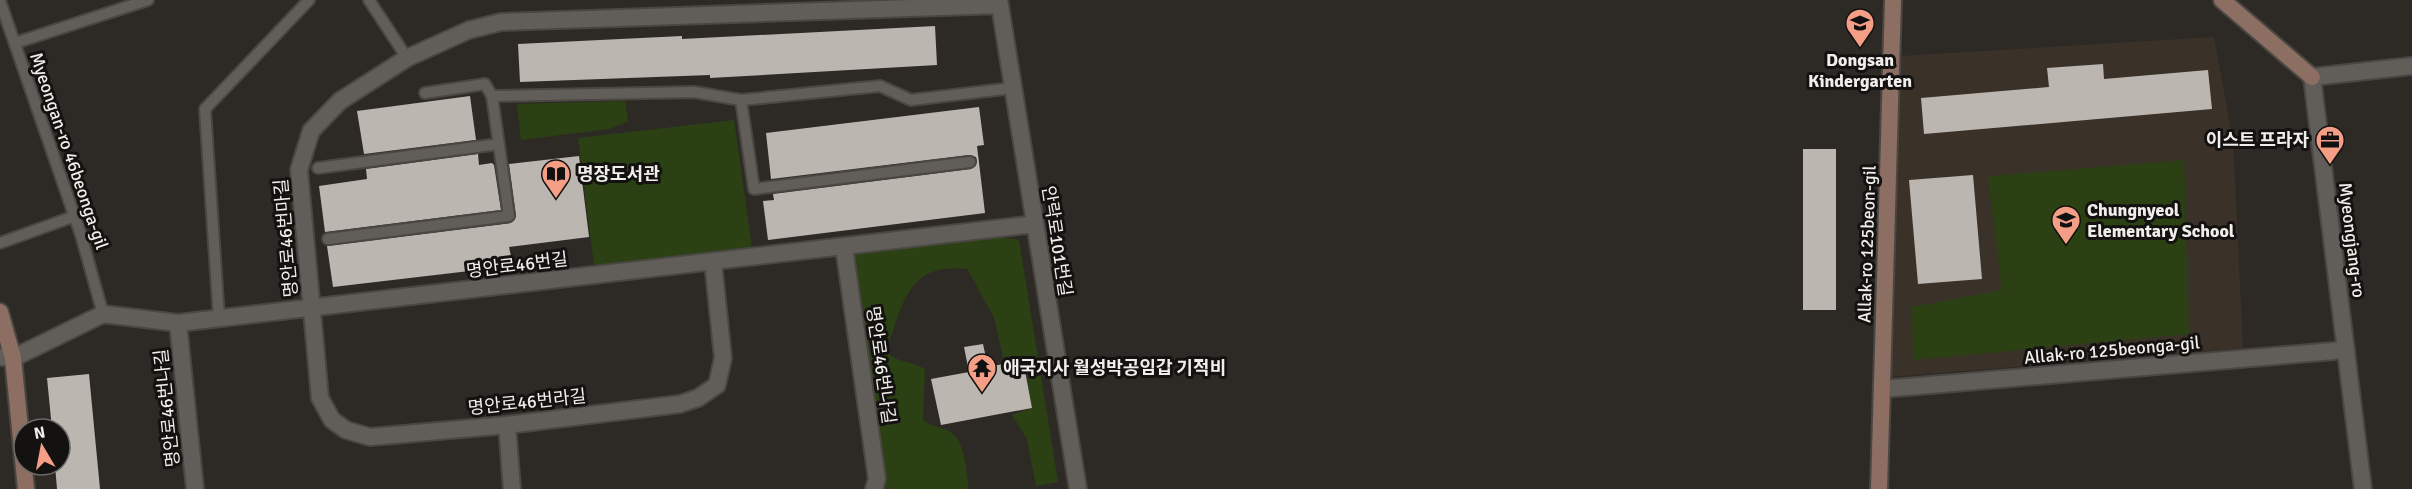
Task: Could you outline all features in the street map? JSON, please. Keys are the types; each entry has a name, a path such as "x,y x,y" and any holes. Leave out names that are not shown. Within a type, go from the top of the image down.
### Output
{"main road":[{"name":"Allak-ro 125beon-gil","path":"1879,489 1893,0"},
{"path":"2222,0 2312,77"},
{"path":"0,312 26,489"}],"street":[{"name":"명안로46번마길","path":"312,308 299,170 311,131 340,101 407,58 469,30 501,22 999,3"},
{"name":"안락로101번길","path":"999,3 1078,489"},
{"path":"2312,77 2412,66"},
{"name":"Myeongjang-ro","path":"2312,77 2363,489"},
{"name":"명안로46번길","path":"102,314 178,323 1035,224"},
{"name":"명안로46번나길","path":"844,247 877,479 874,489"},
{"name":"명안로46번라길","path":"312,308 320,398 332,420 346,430 370,437 507,425 680,404 698,398 717,385 723,358 713,262"},
{"path":"7,358 102,314"},
{"name":"명안로46번나길","path":"178,323 195,489"},
{"name":"Allak-ro 125beonga-gil","path":"1882,389 2346,350"},
{"path":"507,425 512,489"}],"lane":[{"path":"15,43 148,0"},
{"path":"219,318 205,109 309,0"},
{"path":"369,0 407,58"},
{"name":"Myeongan-ro 46beonga-gil","path":"0,1 75,216 102,314"},
{"path":"327,240 509,216 492,96 485,84 425,93"},
{"path":"492,96 694,92 741,100 880,86 911,100 1013,88"},
{"path":"741,100 754,189 970,162"},
{"path":"318,168 499,144"},
{"path":"0,243 75,216"}],"shaded area":[{"name":"Chungnyeol Elementary School","path":"2214,37 2233,142 2243,348 1890,377 1901,56"}],"green space":[{"path":"625,101 628,121 610,129 521,140 517,104"},
{"path":"734,120 752,248 594,265 578,138"},
{"path":"2184,160 2189,334 1913,360 1912,307 2002,290 1988,176"},
{"path":"994,236 1019,240 1058,482 1036,486 1027,439 1012,415 1032,408 1024,360 1004,362 994,317 967,269 953,268 931,273 914,285 902,305 891,337 884,347 897,359 925,369 923,420 949,431 959,442 969,489 883,489 847,250"}],"building":[{"path":"935,26 937,65 710,78 710,75 520,82 518,44 682,36 682,39"},
{"path":"2103,64 2104,79 2208,70 2212,109 1924,134 1921,98 2049,87 2047,68"},
{"path":"470,96 476,140 364,154 357,111"},
{"path":"979,107 984,145 977,146 985,213 768,240 763,201 774,200 773,194 971,169 977,162 976,157 969,155 771,179 766,133"},
{"path":"1803,149 1836,149 1836,310 1803,310"},
{"path":"478,154 479,165 492,163 494,165 501,210 325,232 319,186 367,179 366,169"},
{"path":"579,156 589,237 509,247 513,266 333,287 327,246 511,223 516,216 509,164"},
{"path":"1973,175 1982,279 1918,284 1909,180"},
{"name":"애국지사 월성박공임갑 기적비","path":"983,344 988,367 1023,360 1032,408 941,425 931,379 969,372 964,347"},
{"path":"89,374 100,489 57,489 56,477 72,477 72,417 51,417 47,378"}],"place":[{"name":"Dongsan Kindergarten","path":"1860,48"},
{"name":"이스트 프라자","path":"2330,166"},
{"name":"명장도서관","path":"556,200"},
{"name":"Chungnyeol Elementary School","path":"2066,246"},
{"name":"애국지사 월성박공임갑 기적비","path":"982,394"}]}
